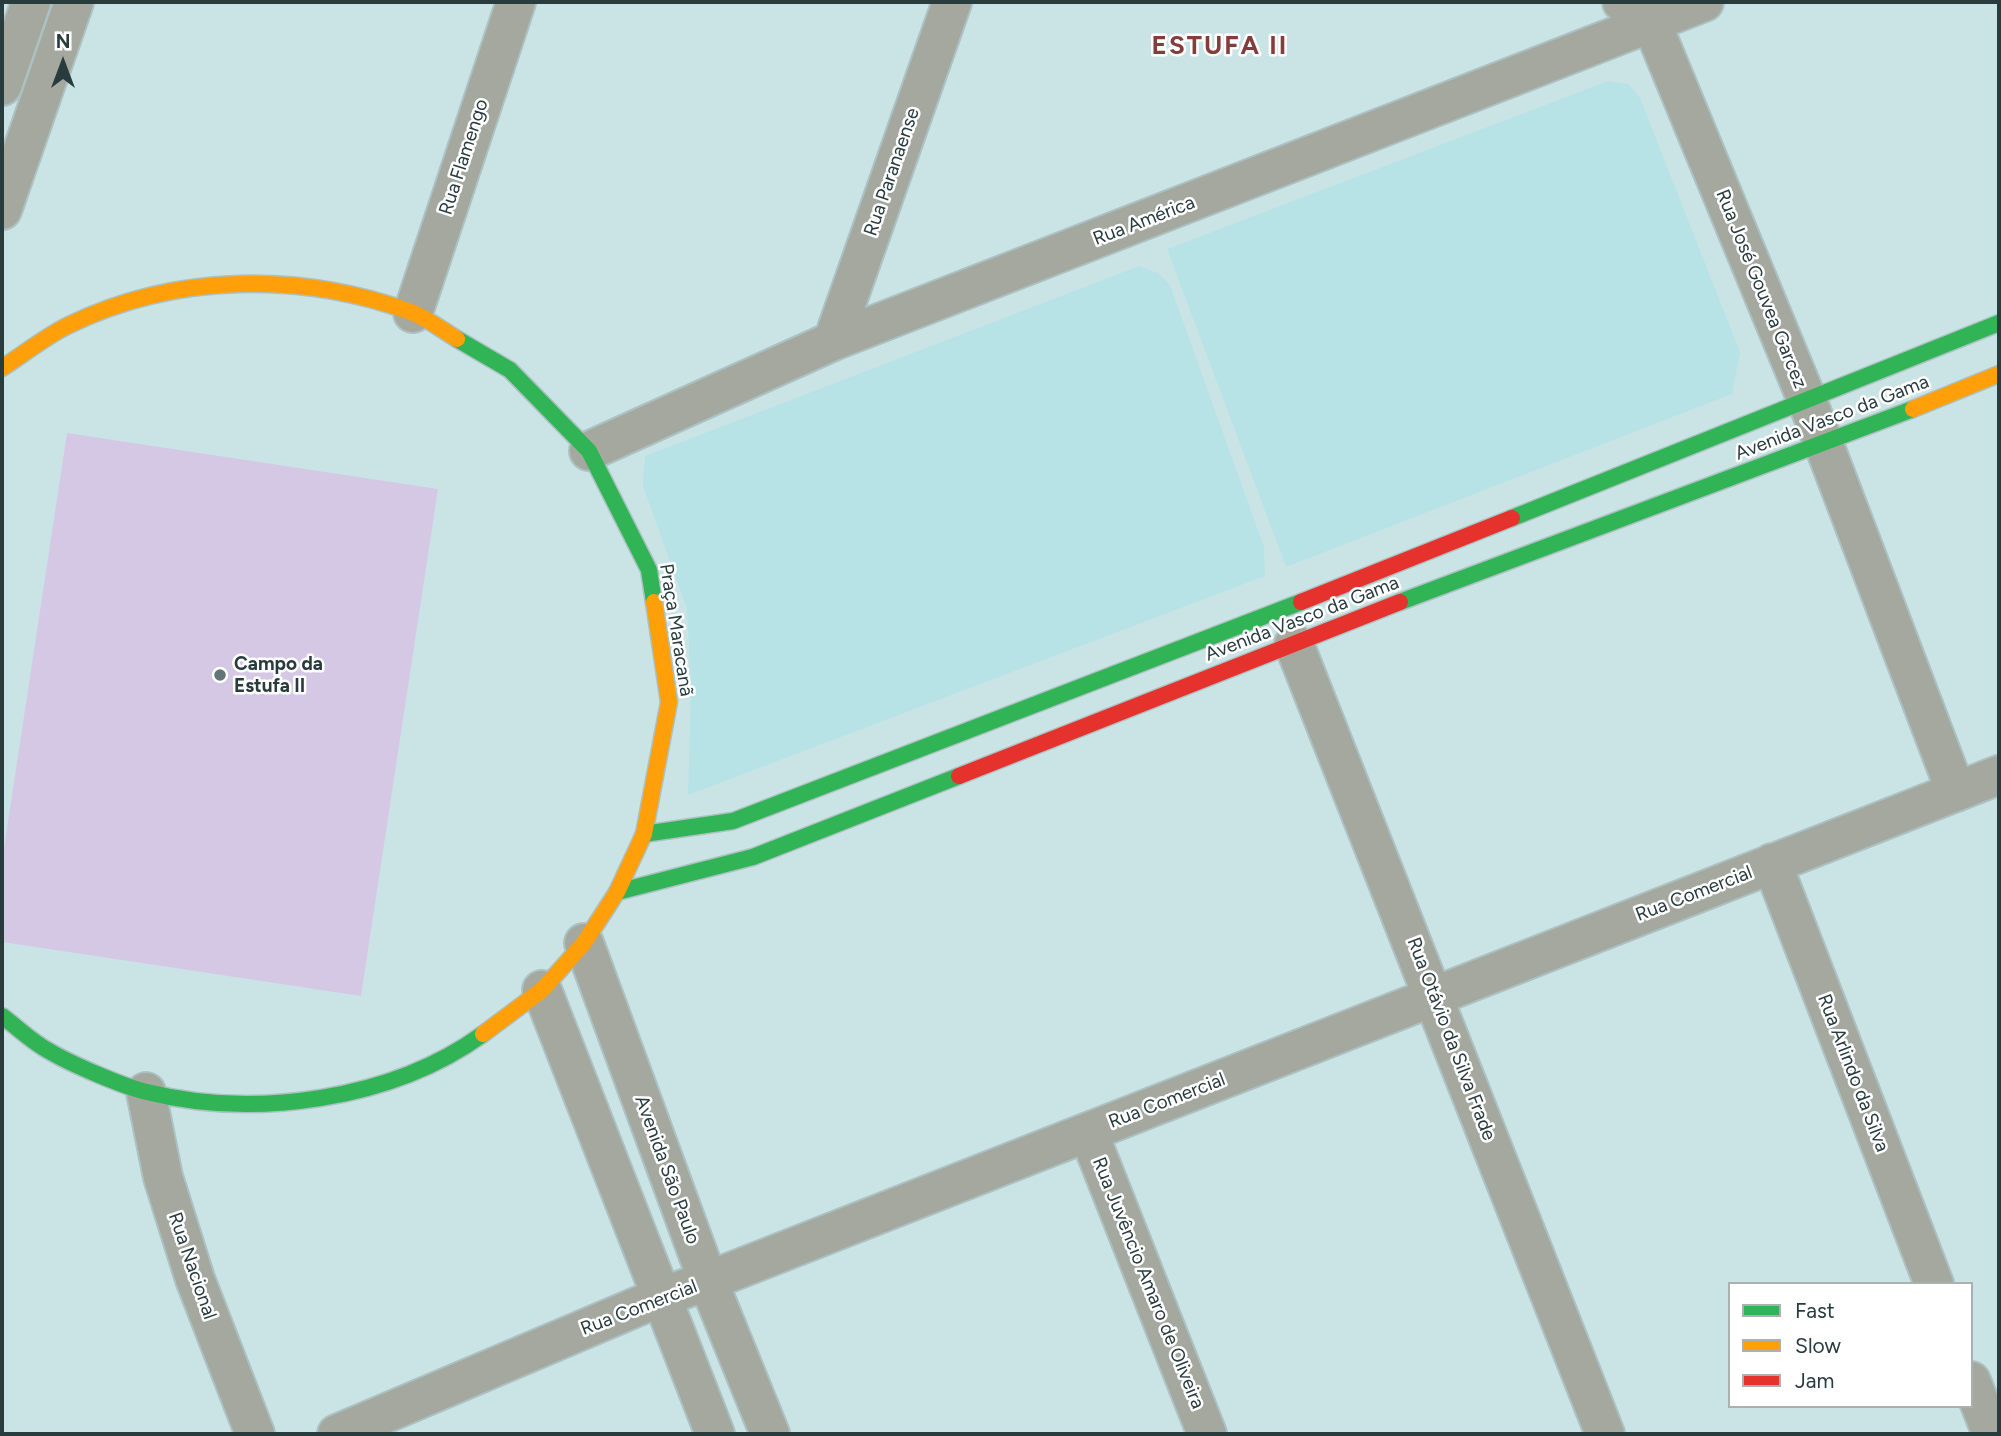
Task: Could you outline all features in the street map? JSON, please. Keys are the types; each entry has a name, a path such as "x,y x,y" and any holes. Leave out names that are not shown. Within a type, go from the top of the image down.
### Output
{"street":[{"path":"2,86 31,2"},
{"path":"2,210 74,2"},
{"name":"Rua Flamengo","path":"413,313 516,2"},
{"name":"Rua Paranaense","path":"833,341 952,2"},
{"path":"1622,2 1652,24"},
{"name":"Rua América","path":"589,451 833,341 1704,2"},
{"name":"Rua José Gouvea Garcez","path":"1652,24 1807,400 1956,792"},
{"name":"Praça Maracanã","path":"2,368 69,325 128,303 152,295 240,282 328,288 413,313 510,370 589,451 649,570 668,702 644,834 617,892 584,943 542,990 456,1053 357,1093 252,1106 146,1092 48,1051 2,1016"},
{"name":"Avenida Vasco da Gama","path":"617,892 753,857 1294,644 1381,591 1807,400 1999,323"},
{"name":"Avenida Vasco da Gama","path":"644,834 733,821 1381,591 1824,445 1999,374"},
{"name":"Rua Otávio da Silva Frade","path":"1294,644 1435,996 1605,1434"},
{"name":"Rua Comercial","path":"337,1434 660,1297 708,1281 1999,775"},
{"name":"Rua Arlindo da Silva","path":"1772,863 1933,1282"},
{"name":"Avenida São Paulo","path":"584,943 708,1281 770,1434"},
{"path":"542,990 715,1434"},
{"name":"Rua Nacional","path":"146,1092 163,1177 195,1279 255,1434"},
{"name":"Rua Juvêncio Amaro de Oliveira","path":"1088,1132 1207,1434"},
{"path":"1973,1386 1992,1434"}],"shaded area":[{"path":"1608,81 1628,84 1640,98 1740,352 1732,394 1286,567 1167,249"},
{"path":"1139,266 1158,273 1170,285 1264,547 1265,576 688,795 691,689 687,609 643,486 645,456"},
{"name":"Campo da Estufa II","path":"67,433 438,489 361,996 2,942 2,861"}],"traffic: fast":[{"path":"1512,518 1999,323"},
{"path":"457,339 510,370 589,451 649,570 654,602"},
{"path":"1400,602 1913,409"},
{"path":"644,834 733,821 1301,602"},
{"path":"617,892 753,857 959,776"},
{"path":"2,1016 43,1047 111,1080 147,1092 232,1104 321,1098 365,1088 407,1075 447,1057 483,1034"}],"traffic: slow":[{"path":"2,368 60,329 110,308 152,295 195,287 239,284 283,285 369,299 411,312 457,339"},
{"path":"1913,409 1999,374"},
{"path":"483,1034 542,990 584,943 617,892 644,834 669,702 654,602"}],"traffic: jam":[{"path":"1301,602 1512,518"},
{"path":"959,776 1400,602"}],"place":[{"name":"Campo da Estufa II","path":"220,675"}],"district":[{"name":"ESTUFA II","path":"1220,46"}]}
